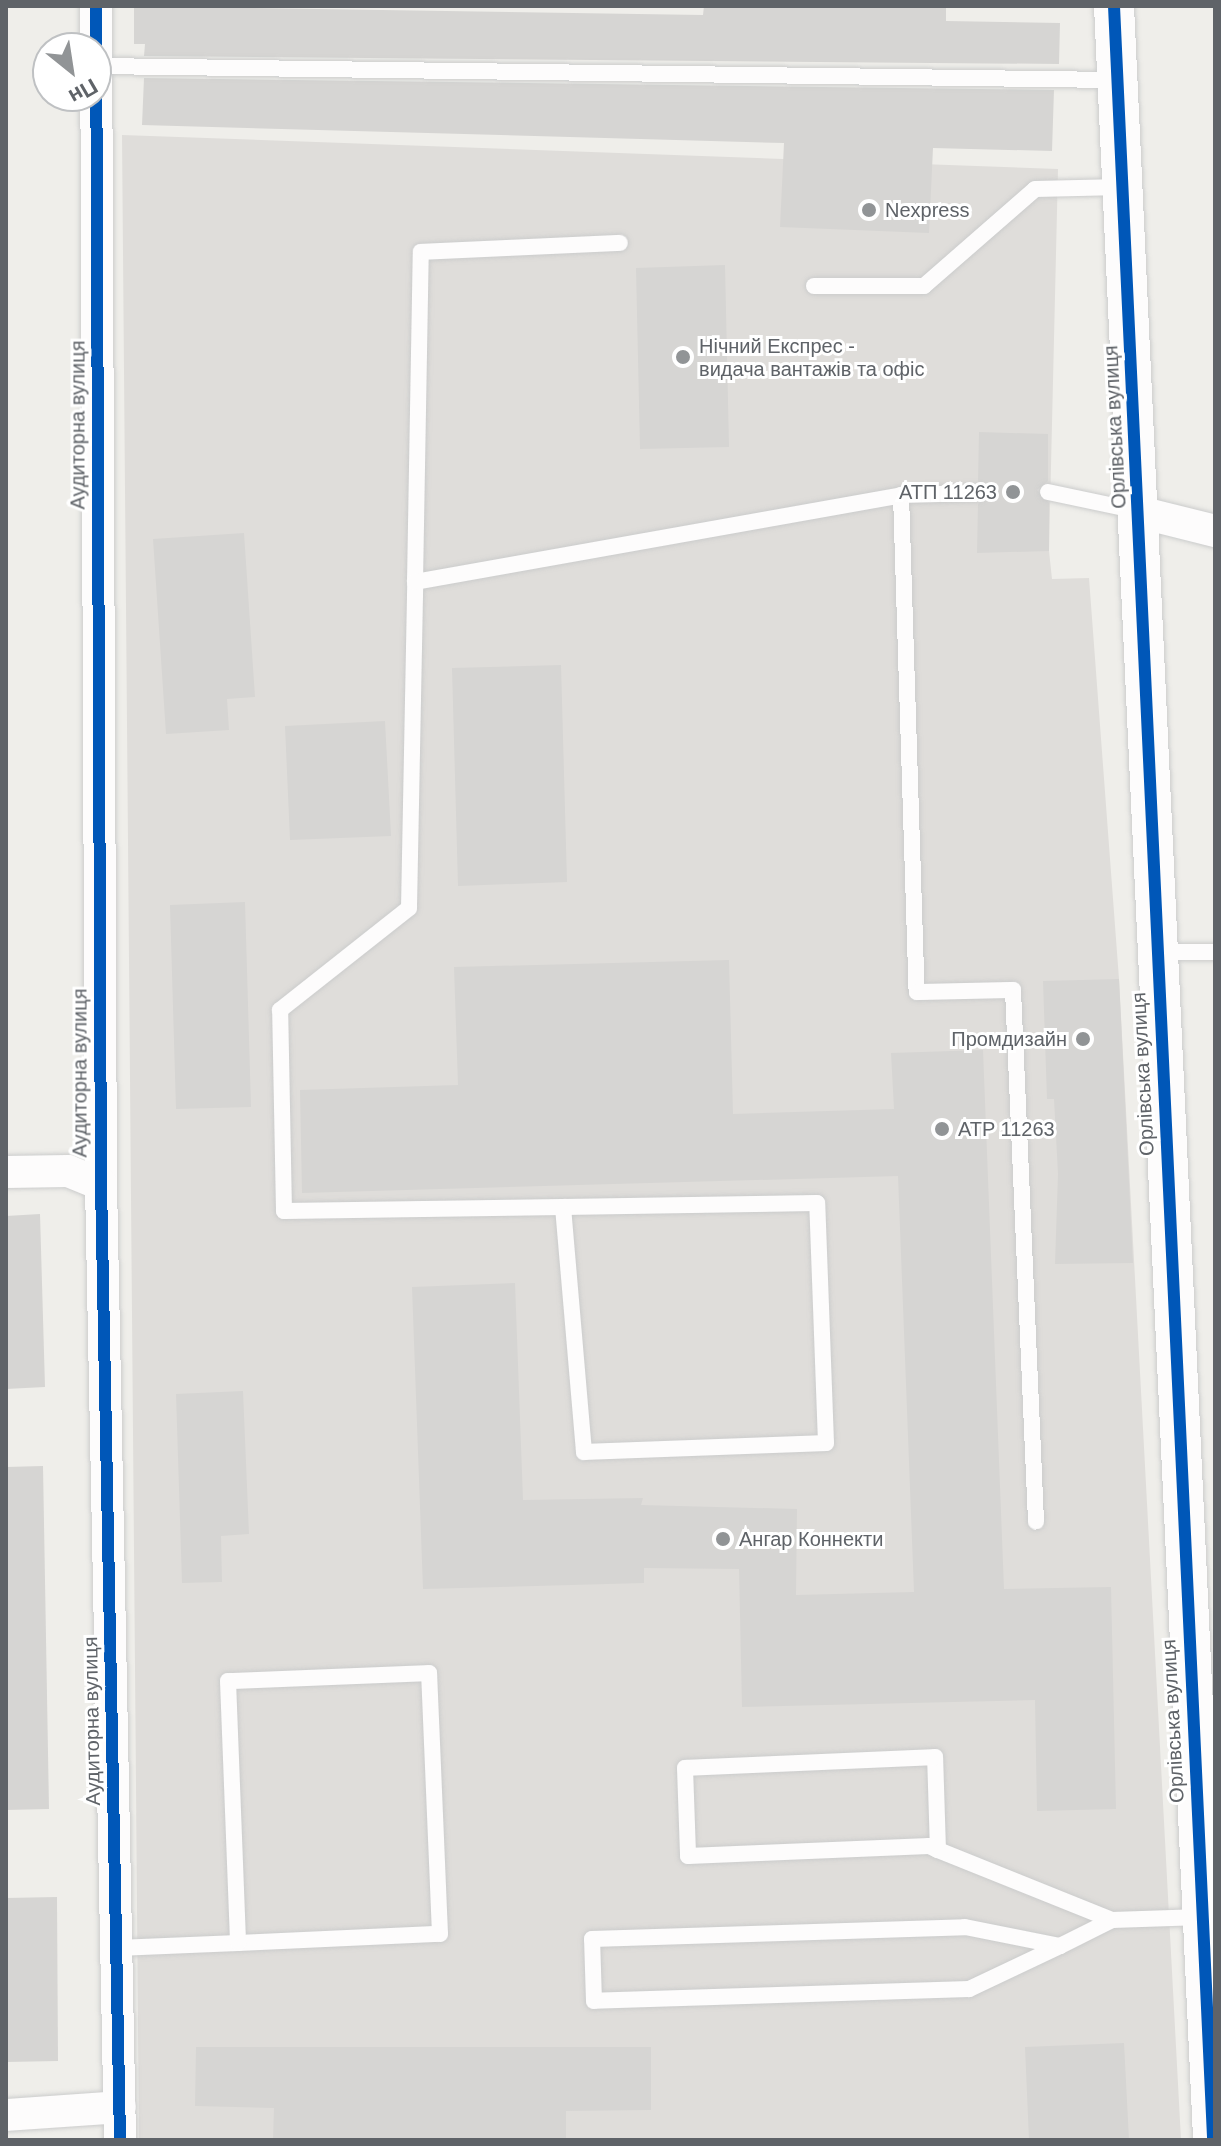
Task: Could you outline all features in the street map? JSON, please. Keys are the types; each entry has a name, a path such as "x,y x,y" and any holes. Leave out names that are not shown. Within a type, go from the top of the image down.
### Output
{"street":[{"name":"Аудиторна вулиця","path":"96,6 96,32"},
{"name":"Орлівська вулиця","path":"1114,6 1213,2140"},
{"name":"Аудиторна вулиця","path":"97,112 101,1184 120,2140"},
{"path":"1139,512 1215,531"},
{"path":"6,1172 68,1171 101,1184"},
{"path":"6,2115 120,2107"}],"lane":[{"path":"112,66 1118,80"},
{"path":"814,286 924,286 1035,189 1124,187"},
{"path":"563,1207 584,1452 826,1443 817,1203 284,1211 280,1010 409,908 421,252 620,243"},
{"path":"1048,492 1139,512"},
{"path":"415,582 901,495 978,493"},
{"path":"901,495 917,992 1013,990 1036,1522"},
{"path":"1157,952 1215,952"},
{"path":"117,1948 238,1943 440,1934 429,1673 228,1681 238,1943"},
{"path":"938,1850 935,1757 685,1768 688,1856 938,1850 1112,1920 1202,1917"},
{"path":"1060,1946 965,1927 592,1939 594,2001 969,1989 1060,1946 1112,1920"}],"shaded area":[{"path":"122,135 1058,169 1049,551 1052,579 1089,578 1119,979 1181,2140 139,2140"}],"building":[{"path":"134,6 703,15 704,6 946,6 946,21 1060,23 1059,64 144,56 145,44 134,44"},
{"path":"144,78 1054,90 1052,151 933,148 929,233 780,227 784,143 142,125"},
{"name":"Нічний Експрес - видача вантажів та офіс","path":"725,265 729,447 640,449 636,268"},
{"name":"АТП 11263","path":"979,432 1048,434 1048,481 1037,490 1049,503 1049,551 977,553 978,504 989,494 978,482"},
{"path":"244,533 255,697 227,699 229,730 166,734 153,539"},
{"path":"561,665 567,882 458,886 452,668"},
{"path":"385,721 391,836 290,840 285,726"},
{"path":"245,902 251,1107 176,1109 170,905"},
{"path":"729,960 733,1114 894,1109 891,1053 983,1050 1004,1589 1111,1587 1116,1809 1037,1811 1035,1700 742,1707 739,1569 644,1568 644,1583 423,1589 412,1287 515,1283 523,1500 643,1498 641,1505 797,1509 796,1595 914,1592 898,1176 302,1193 300,1090 458,1085 454,967"},
{"path":"1119,979 1133,1263 1055,1264 1058,1174 1054,1099 1047,1099 1043,981"},
{"path":"40,1214 45,1387 6,1389 6,1216"},
{"path":"243,1391 249,1534 221,1536 222,1582 182,1583 176,1394"},
{"path":"43,1466 49,1809 6,1810 6,1467"},
{"path":"57,1897 58,2061 6,2062 6,1898"},
{"path":"1124,2043 1129,2140 1029,2140 1025,2047"},
{"path":"196,2047 651,2047 651,2110 566,2111 566,2140 273,2140 274,2108 195,2106"}],"cycle path":[{"path":"96,6 101,1184 120,2140"},
{"path":"1114,6 1213,2140"}],"place":[{"name":"Nexpress","path":"869,210"},
{"name":"Нічний Експрес - видача вантажів та офіс","path":"683,357"},
{"name":"АТП 11263","path":"1013,492"},
{"name":"Промдизайн","path":"1083,1039"},
{"name":"ATP 11263","path":"942,1129"},
{"name":"Ангар Коннекти","path":"723,1539"}]}
